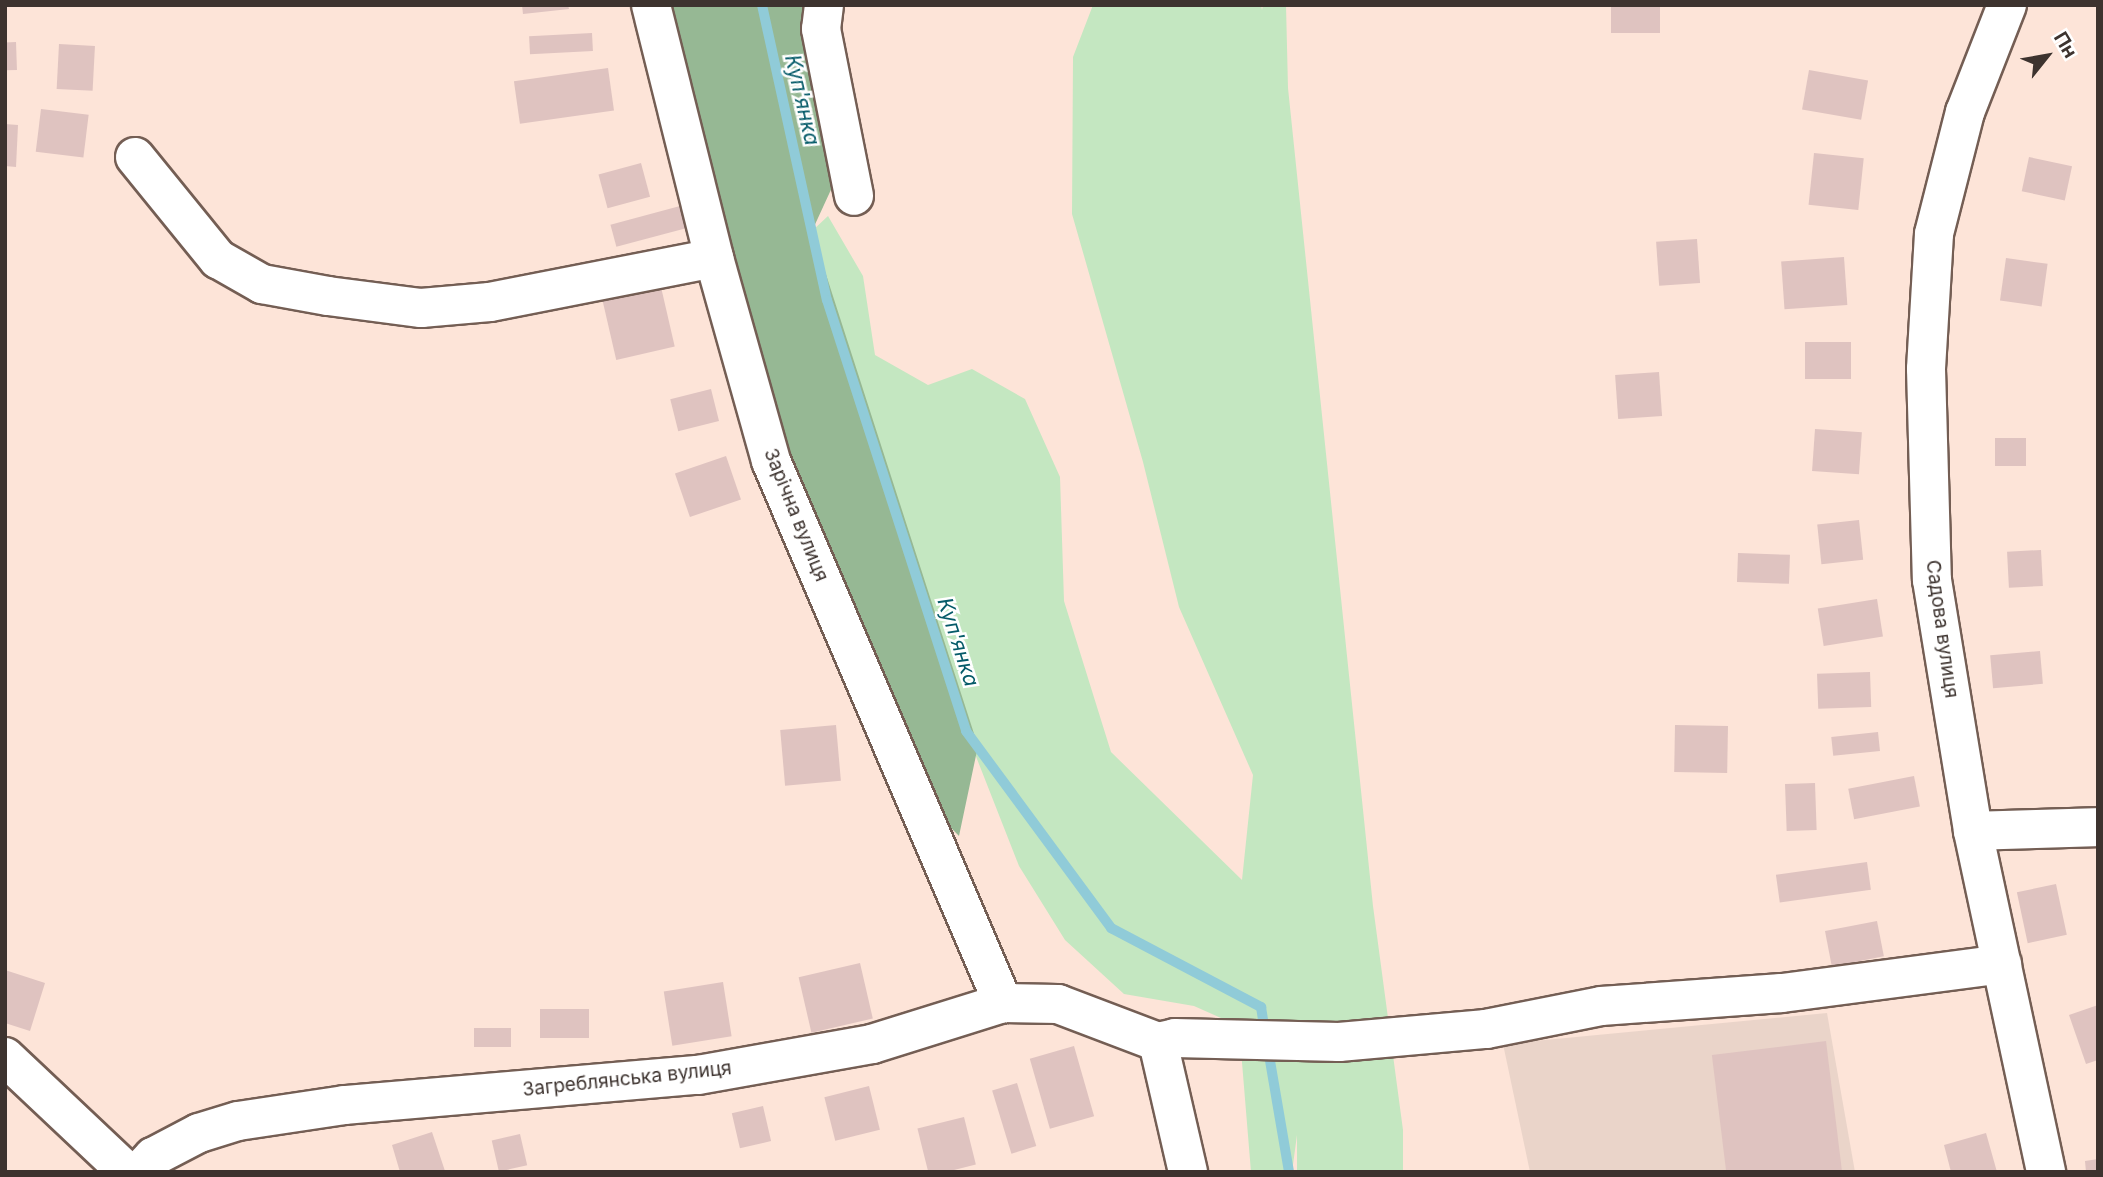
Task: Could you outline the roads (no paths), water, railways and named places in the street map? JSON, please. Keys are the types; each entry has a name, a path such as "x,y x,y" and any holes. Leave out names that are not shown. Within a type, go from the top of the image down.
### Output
{"street":[{"name":"Зарічна вулиця","path":"651,5 714,258 771,461 1003,1003"},
{"path":"824,5 821,29 854,196"},
{"name":"Садова вулиця","path":"2007,5 1965,112 1934,234 1926,369 1932,580 1973,831 2046,1172"},
{"path":"135,157 218,259 262,284 314,294 421,308 490,302 714,258"},
{"path":"1973,831 2098,827"},
{"path":"1188,1172 1158,1042 1339,1042 1486,1029 1601,1006 1782,993 2001,964"},
{"name":"Загреблянська вулиця","path":"139,1172 153,1157 199,1133 238,1121 345,1105 698,1075 872,1044 1003,1003 1058,1004 1158,1042"},
{"path":"5,1057 127,1172"}],"waterway":[{"name":"Куп'янка","path":"762,5 827,300 966,731 1111,928 1261,1007 1265,1031"},
{"name":"Куп'янка","path":"1268,1049 1289,1172"}]}
